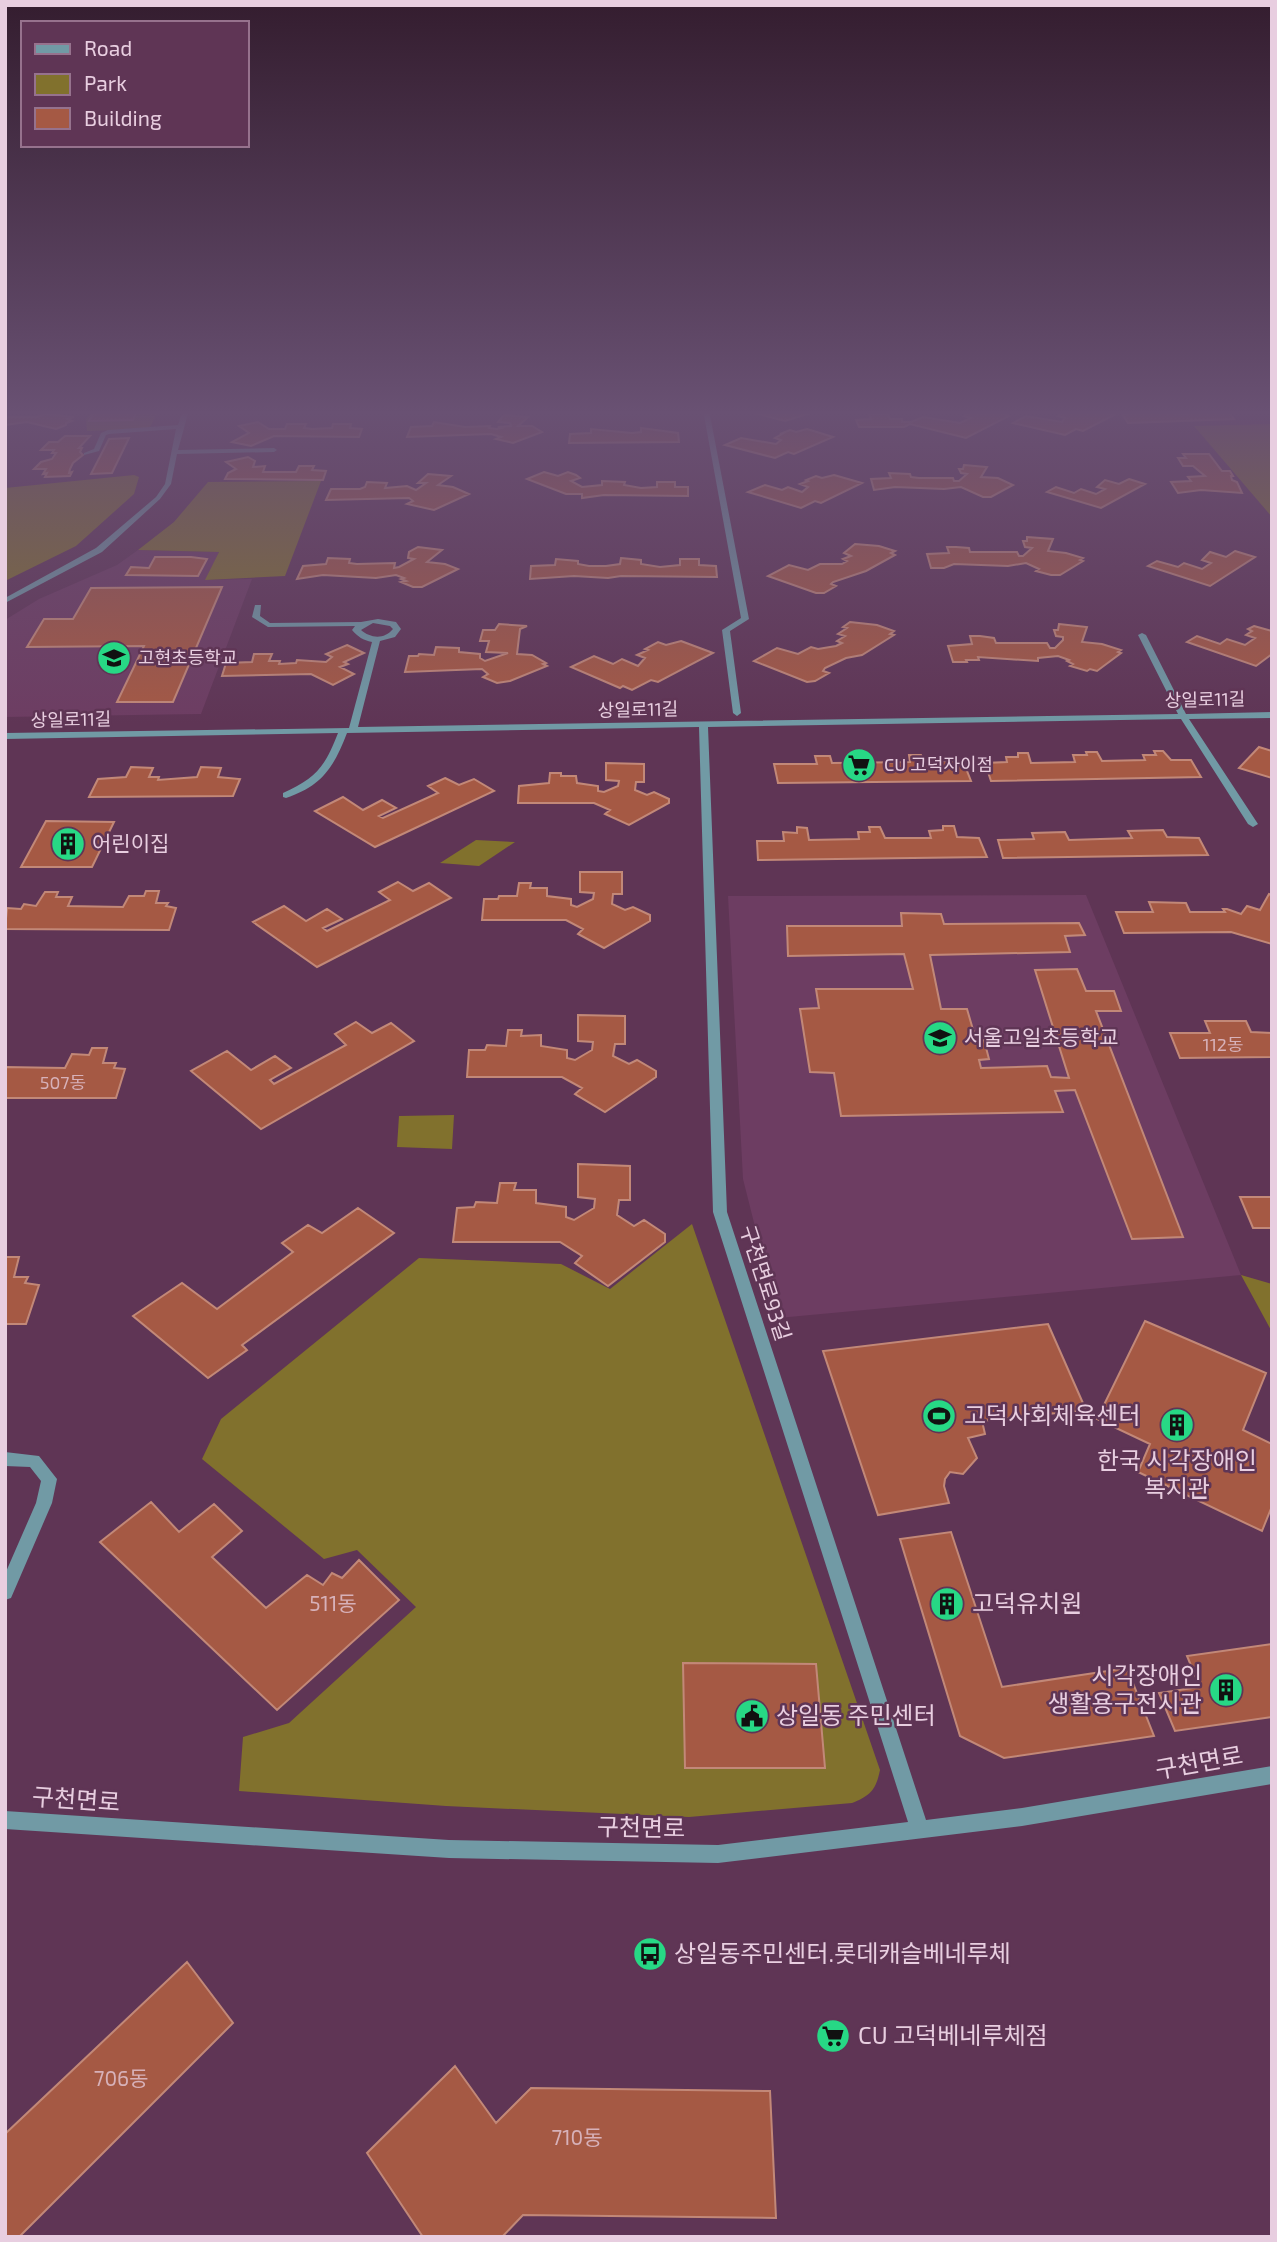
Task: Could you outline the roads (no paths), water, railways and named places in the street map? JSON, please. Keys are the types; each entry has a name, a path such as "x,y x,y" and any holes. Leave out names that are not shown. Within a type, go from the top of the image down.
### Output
{"street":[{"path":"5,601 99,550 139,515"},
{"path":"726,515 745,619 726,631 737,713"},
{"path":"258,607 256,617 268,625 360,624 382,621 393,624 397,629 392,635 376,640 359,635 356,630 360,624"},
{"path":"1142,635 1183,716 1253,824"},
{"path":"286,795 304,787 325,772 348,731 376,640"},
{"name":"상일로11길","path":"5,736 1272,715"},
{"name":"구천면로93길","path":"703,724 720,1212 920,1830"},
{"path":"5,1459 34,1461 49,1479 44,1503 5,1594"},
{"name":"구천면로","path":"5,1819 449,1849 718,1854 1023,1817 1272,1775"}],"place":[{"name":"고현초등학교","path":"114,658"},
{"name":"CU 고덕자이점","path":"859,765"},
{"name":"어린이집","path":"68,844"},
{"name":"서울고일초등학교","path":"940,1038"},
{"name":"고덕사회체육센터","path":"939,1416"},
{"name":"한국 시각장애인 복지관","path":"1177,1425"},
{"name":"고덕유치원","path":"947,1604"},
{"name":"시각장애인 생활용구전시관","path":"1226,1690"},
{"name":"상일동 주민센터","path":"752,1716"},
{"name":"상일동주민센터.롯데캐슬베네루체","path":"650,1954"},
{"name":"CU 고덕베네루체점","path":"833,2036"}]}
